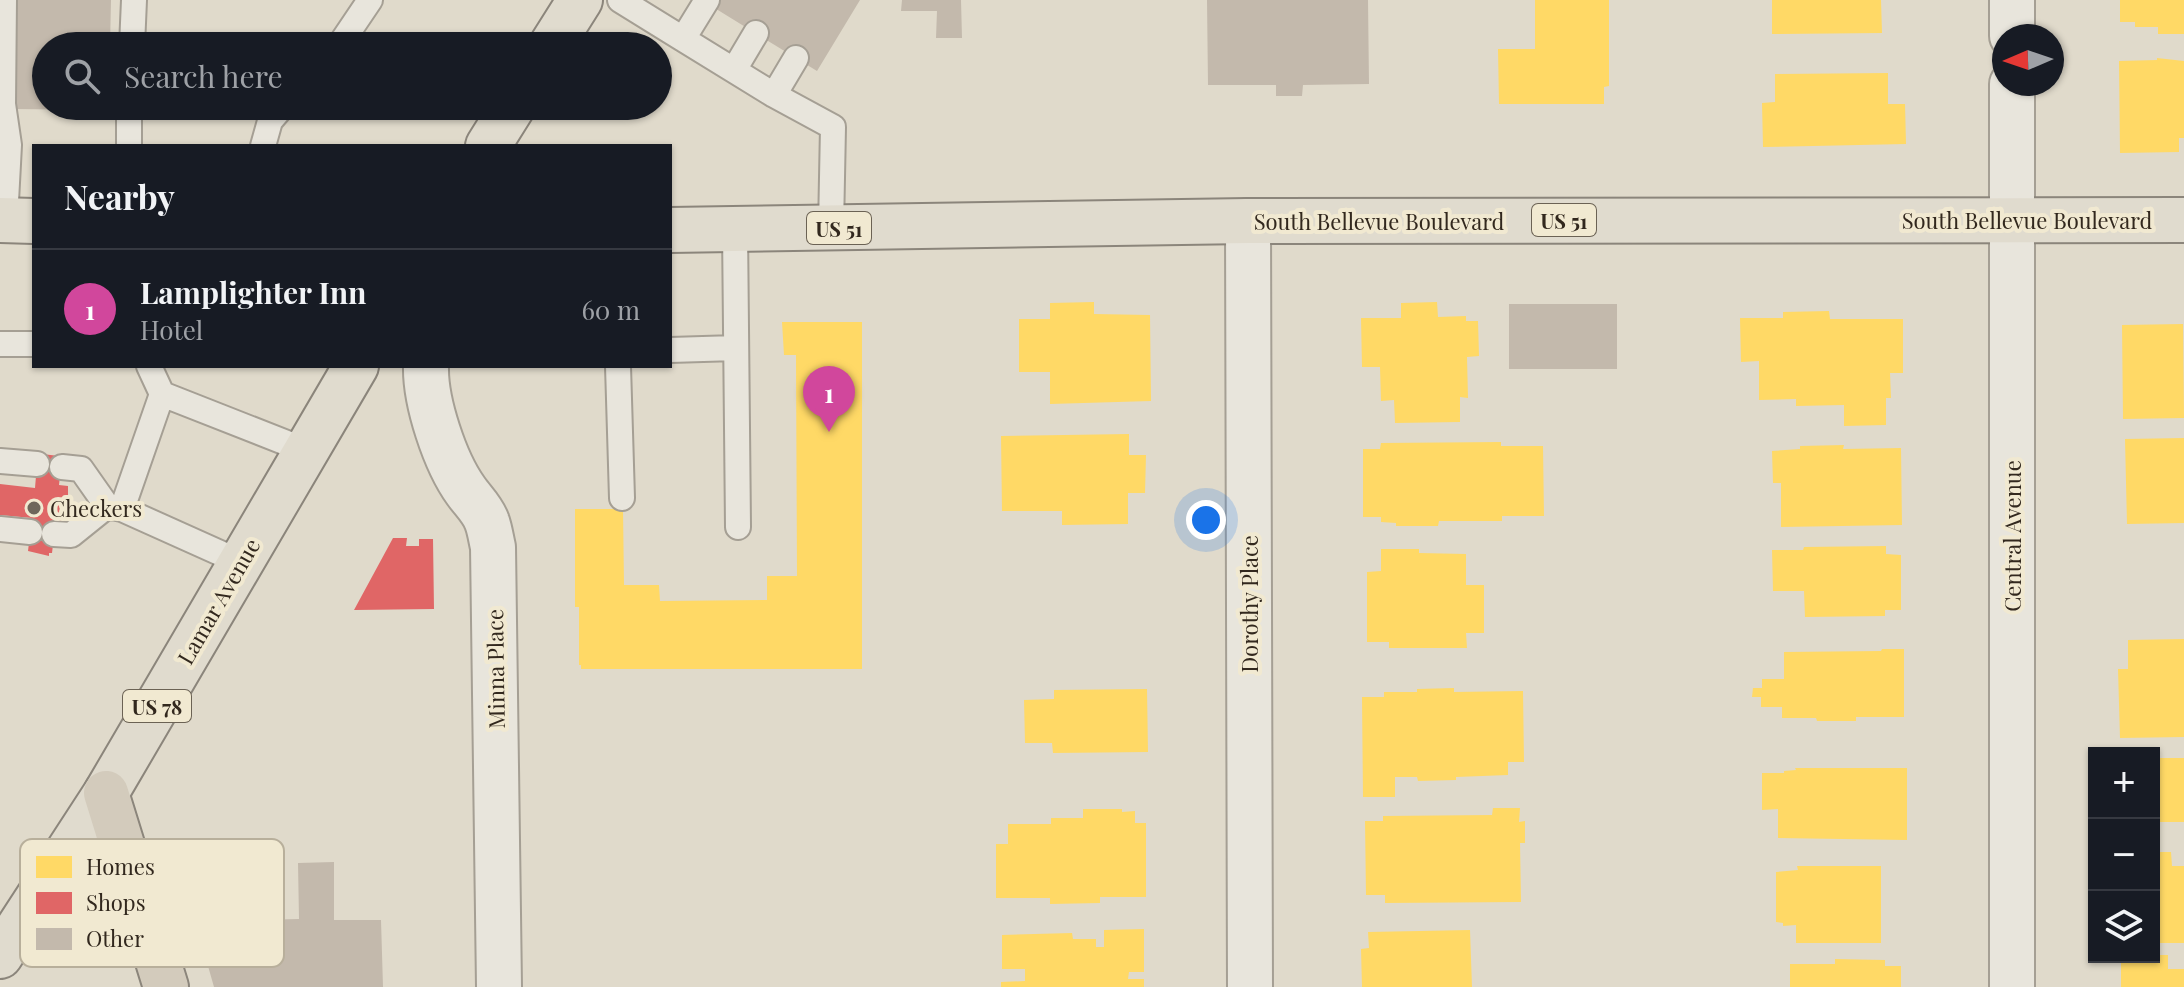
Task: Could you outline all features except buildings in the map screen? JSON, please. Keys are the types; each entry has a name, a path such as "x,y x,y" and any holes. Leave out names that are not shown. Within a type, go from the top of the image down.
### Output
{"highway":[{"path":"106,793 120,839"},
{"path":"160,967 166,987"}],"main road":[{"path":"560,32 580,0"},
{"path":"489,144 504,120"},
{"name":"South Bellevue Boulevard","path":"672,230 1248,221 2184,220"},
{"name":"Lamar Avenue","path":"76,839 355,368"},
{"name":"Lamar Avenue","path":"0,956 20,925"}],"street":[{"path":"2012,0 2012,24"},
{"name":"Central Avenue","path":"2012,96 2012,987"},
{"name":"Dorothy Place","path":"1248,221 1250,987"},
{"name":"Minna Place","path":"426,368 433,416 446,454 465,490 487,520 493,547 499,987"}],"lane":[{"path":"4,0 3,104 9,145 13,220"},
{"path":"133,32 134,0"},
{"path":"348,32 370,0"},
{"path":"620,0 672,32"},
{"path":"683,39 707,0"},
{"path":"672,32 833,127 831,228"},
{"path":"734,70 756,33"},
{"path":"774,95 796,58"},
{"path":"129,120 129,144"},
{"path":"264,144 271,120"},
{"path":"735,229 738,527"},
{"path":"0,344 32,344"},
{"path":"672,350 736,348"},
{"path":"150,368 162,394 307,451"},
{"path":"618,368 622,498"},
{"path":"0,529 71,535 114,507 162,394"},
{"path":"0,461 81,469 114,507 240,562"}],"place":[{"name":"Lamplighter Inn","path":"829,432"},
{"name":"Checkers","path":"34,508"}]}
